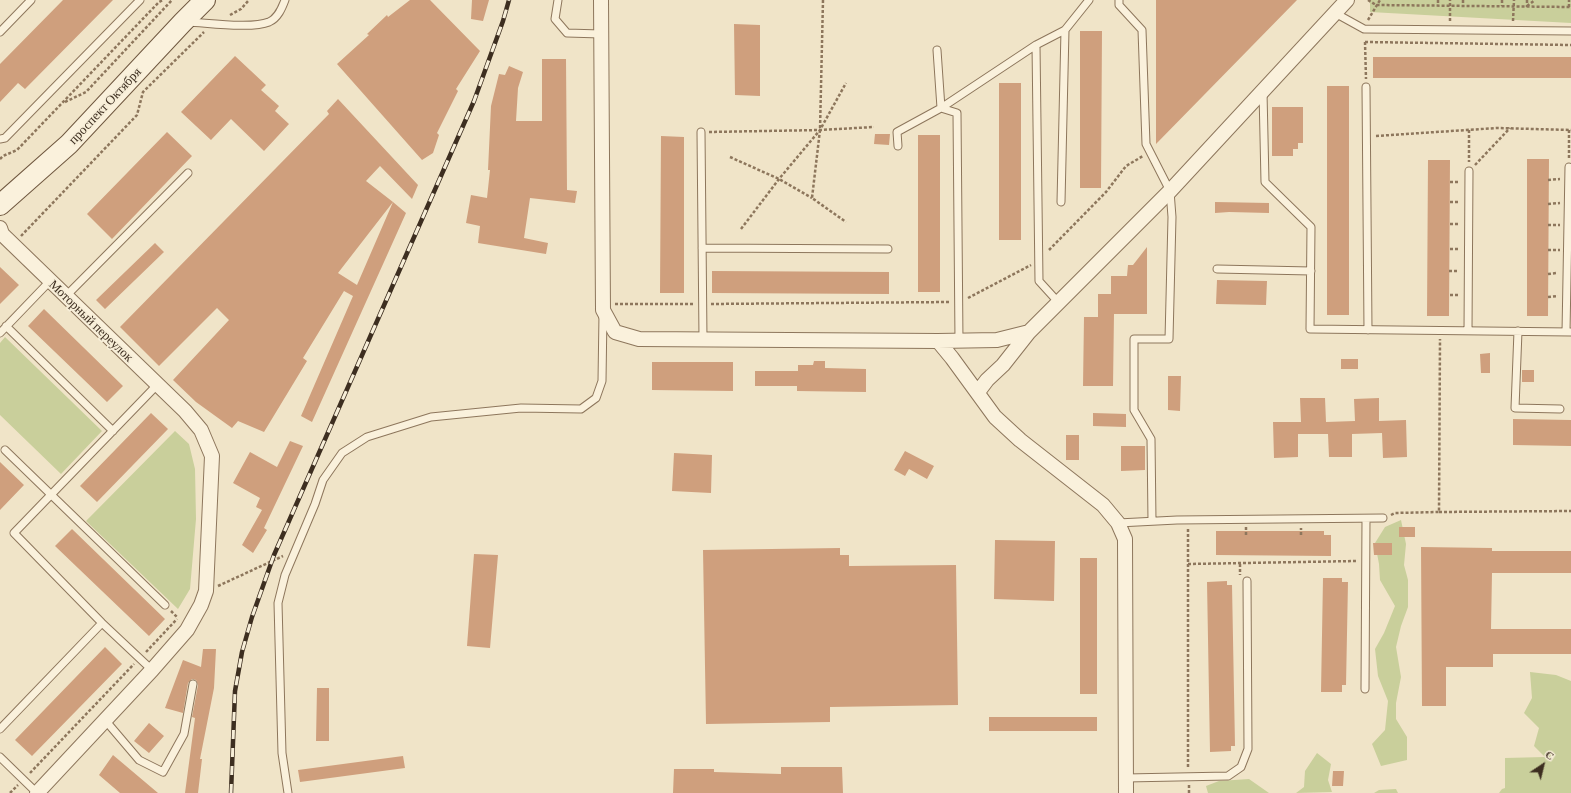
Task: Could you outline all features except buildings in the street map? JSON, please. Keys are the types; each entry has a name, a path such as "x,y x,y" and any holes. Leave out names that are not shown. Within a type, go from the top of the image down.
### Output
{"main road":[{"name":"проспект Октября","path":"0,205 69,144 205,0"}],"street":[{"path":"601,0 602,307 615,332 639,339 938,341 997,340 1029,332"},
{"path":"978,392 989,378 1005,363 1029,332 1170,191 1347,0"},
{"name":"Моторный переулок","path":"0,228 2,234 158,384 185,411 201,430 212,456 206,591"},
{"path":"989,340 999,346 1005,355 1005,363"},
{"path":"938,341 978,392 995,417 1015,435 1103,505 1118,522 1125,539 1126,793"},
{"path":"959,368 958,357 960,349 965,341"},
{"path":"968,380 978,384 989,378"},
{"path":"37,793 152,670 187,630 195,617 206,591"}],"lane":[{"path":"0,32 31,0"},
{"path":"0,139 5,138 140,0"},
{"path":"183,22 255,25 270,21 280,13 285,0"},
{"path":"558,0 555,19 567,33 601,34"},
{"path":"898,146 897,132 941,108 1036,45 1065,30 1089,0"},
{"path":"1119,0 1119,5 1142,30 1146,144 1170,191 1172,217 1169,339 1134,339 1134,410 1151,439 1152,521"},
{"path":"1335,13 1364,29 1571,31"},
{"path":"1061,202 1065,30"},
{"path":"1036,45 1039,281 1059,303"},
{"path":"937,50 941,108"},
{"path":"1366,87 1368,330"},
{"path":"1263,91 1265,182 1311,227 1310,329 1569,332 1569,167"},
{"path":"941,108 957,113 959,302 965,341"},
{"path":"701,132 703,340"},
{"path":"1468,331 1469,171"},
{"path":"66,296 188,173"},
{"path":"702,248 888,249"},
{"path":"1217,269 1311,271"},
{"path":"0,333 50,281"},
{"path":"288,793 282,753 278,604 285,575 315,504 323,480 342,453 367,437 431,417 521,408 581,409 596,398 602,381 602,307"},
{"path":"6,326 113,431"},
{"path":"1518,332 1515,408 1560,409"},
{"path":"152,670 102,623 14,533 158,384"},
{"path":"5,450 165,605"},
{"path":"1118,522 1383,518"},
{"path":"1365,689 1366,519"},
{"path":"1126,778 1228,776 1241,767 1248,750 1243,580"},
{"path":"0,729 102,623"},
{"path":"105,720 139,760 163,772 184,734 193,684"},
{"path":"0,758 37,793"}],"path":[{"path":"0,159 3,156 17,150 159,2 163,0"},
{"path":"62,103 86,92 172,0"},
{"path":"18,239 137,115 143,92 205,31 240,9 250,0"},
{"path":"812,198 820,130 823,0"},
{"path":"1368,0 1376,5 1570,7 1569,0"},
{"path":"1376,5 1380,0"},
{"path":"1438,0 1438,6"},
{"path":"1449,30 1450,0"},
{"path":"1463,0 1463,6"},
{"path":"1502,0 1502,6"},
{"path":"1513,31 1514,0"},
{"path":"1527,0 1527,6"},
{"path":"1527,6 1535,0"},
{"path":"1366,87 1365,42 1571,45"},
{"path":"741,229 779,179 820,130 846,83"},
{"path":"701,132 820,130 874,127"},
{"path":"1367,137 1510,128 1570,129 1569,167"},
{"path":"1469,171 1510,128"},
{"path":"1469,130 1469,171"},
{"path":"602,307 703,304 959,302 1039,260 1106,192 1126,166 1150,152"},
{"path":"730,158 779,179 812,198 846,222"},
{"path":"1440,330 1440,512"},
{"path":"1383,518 1395,513 1571,511"},
{"path":"1188,520 1188,770 1195,770"},
{"path":"206,591 296,550"},
{"path":"1188,564 1366,561"},
{"path":"1240,564 1243,580"},
{"path":"10,793 140,658 182,612"}],"green space":[{"path":"1370,0 1571,0 1571,23 1370,12"},
{"path":"5,337 102,431 61,474 0,415 0,343"},
{"path":"175,431 189,444 195,469 196,519 190,589 178,609 86,521"},
{"path":"1401,520 1406,544 1404,565 1408,580 1408,607 1401,626 1396,647 1401,677 1396,703 1396,719 1407,737 1407,760 1381,766 1372,744 1385,730 1388,701 1378,676 1375,649 1384,633 1395,606 1380,580 1375,543 1385,527"},
{"path":"1530,672 1556,675 1571,681 1571,793 1499,793 1505,788 1505,758 1545,757 1534,746 1539,728 1524,713 1532,698"},
{"path":"1317,753 1331,764 1328,780 1332,792 1296,793 1304,787 1305,771"},
{"path":"1249,779 1269,793 1208,793 1206,786 1219,781"},
{"path":"1396,789 1398,793 1374,793 1379,790"}],"railway":[{"path":"231,793 235,691 242,652 252,617 274,555 474,101 503,21 509,0"}]}
